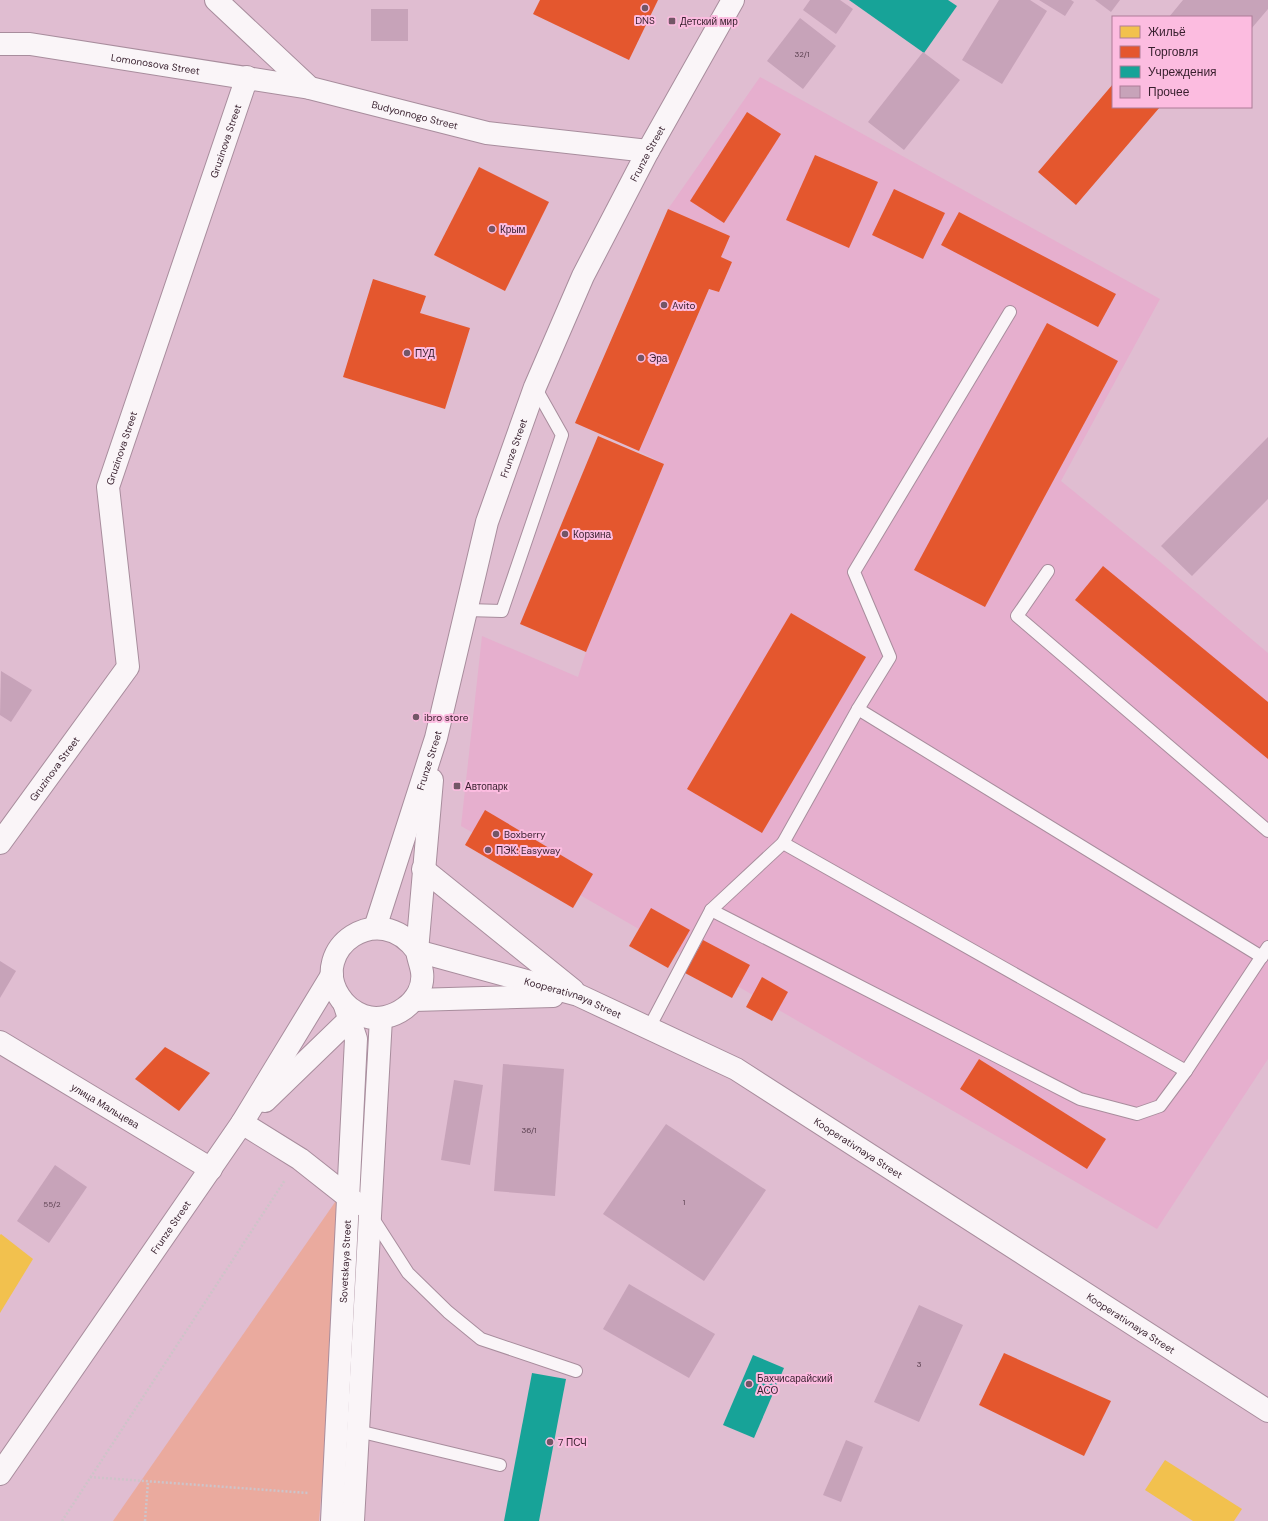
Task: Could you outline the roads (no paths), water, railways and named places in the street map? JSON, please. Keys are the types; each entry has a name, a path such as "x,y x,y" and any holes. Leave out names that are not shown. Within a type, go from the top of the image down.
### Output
{"main road":[{"name":"Budyonnogo Street","path":"216,0 310,88 487,132 648,151"},
{"name":"Frunze Street","path":"375,928 436,738 487,522 535,387 583,276 648,151 732,0"},
{"name":"Lomonosova Street","path":"0,44 30,44 310,88"},
{"name":"Gruzinova Street","path":"0,842 128,667 108,487 247,77"},
{"path":"416,951 436,738"},
{"path":"424,870 578,995"},
{"path":"375,928 387,929 399,934 409,941 416,951 422,973 420,987 414,1000 405,1009 394,1015 381,1018 368,1017 350,1008 335,990 332,975 333,962 339,948 349,938 361,931 375,928"},
{"name":"Kooperativnaya Street","path":"416,951 578,995 736,1069 1268,1411"},
{"name":"Frunze Street","path":"0,1474 242,1123 332,975"},
{"path":"414,1000 578,995"},
{"path":"350,1008 242,1123 300,1158 370,1214"},
{"name":"Sovetskaya Street","path":"332,1521 356,1039 350,1008"},
{"path":"353,1521 381,1018"},
{"name":"улица Мальцева","path":"0,1042 210,1169"}],"lane":[{"path":"649,1028 711,910 783,843 858,709 890,657 854,572 1010,312"},
{"path":"466,610 502,611 562,435 535,387"},
{"path":"1048,571 1017,616 1268,831"},
{"path":"711,910 1080,1099 1137,1114 1160,1106 1186,1071 1265,952 858,709"},
{"path":"783,843 1186,1071"},
{"path":"370,1214 408,1273 448,1312 481,1339 576,1371"},
{"path":"358,1431 500,1465"}],"place":[{"name":"DNS","path":"645,8"},
{"name":"Детский мир","path":"672,21"},
{"name":"Крым","path":"492,229"},
{"name":"Avito","path":"664,305"},
{"name":"ПУД","path":"407,353"},
{"name":"Эра","path":"641,358"},
{"name":"Корзина","path":"565,534"},
{"name":"ibro store","path":"416,717"},
{"name":"Автопарк","path":"457,786"},
{"name":"Boxberry","path":"496,834"},
{"name":"ПЭК: Easyway","path":"488,850"},
{"name":"Бахчисарайский АСО","path":"749,1384"},
{"name":"7 ПСЧ","path":"550,1442"}]}
